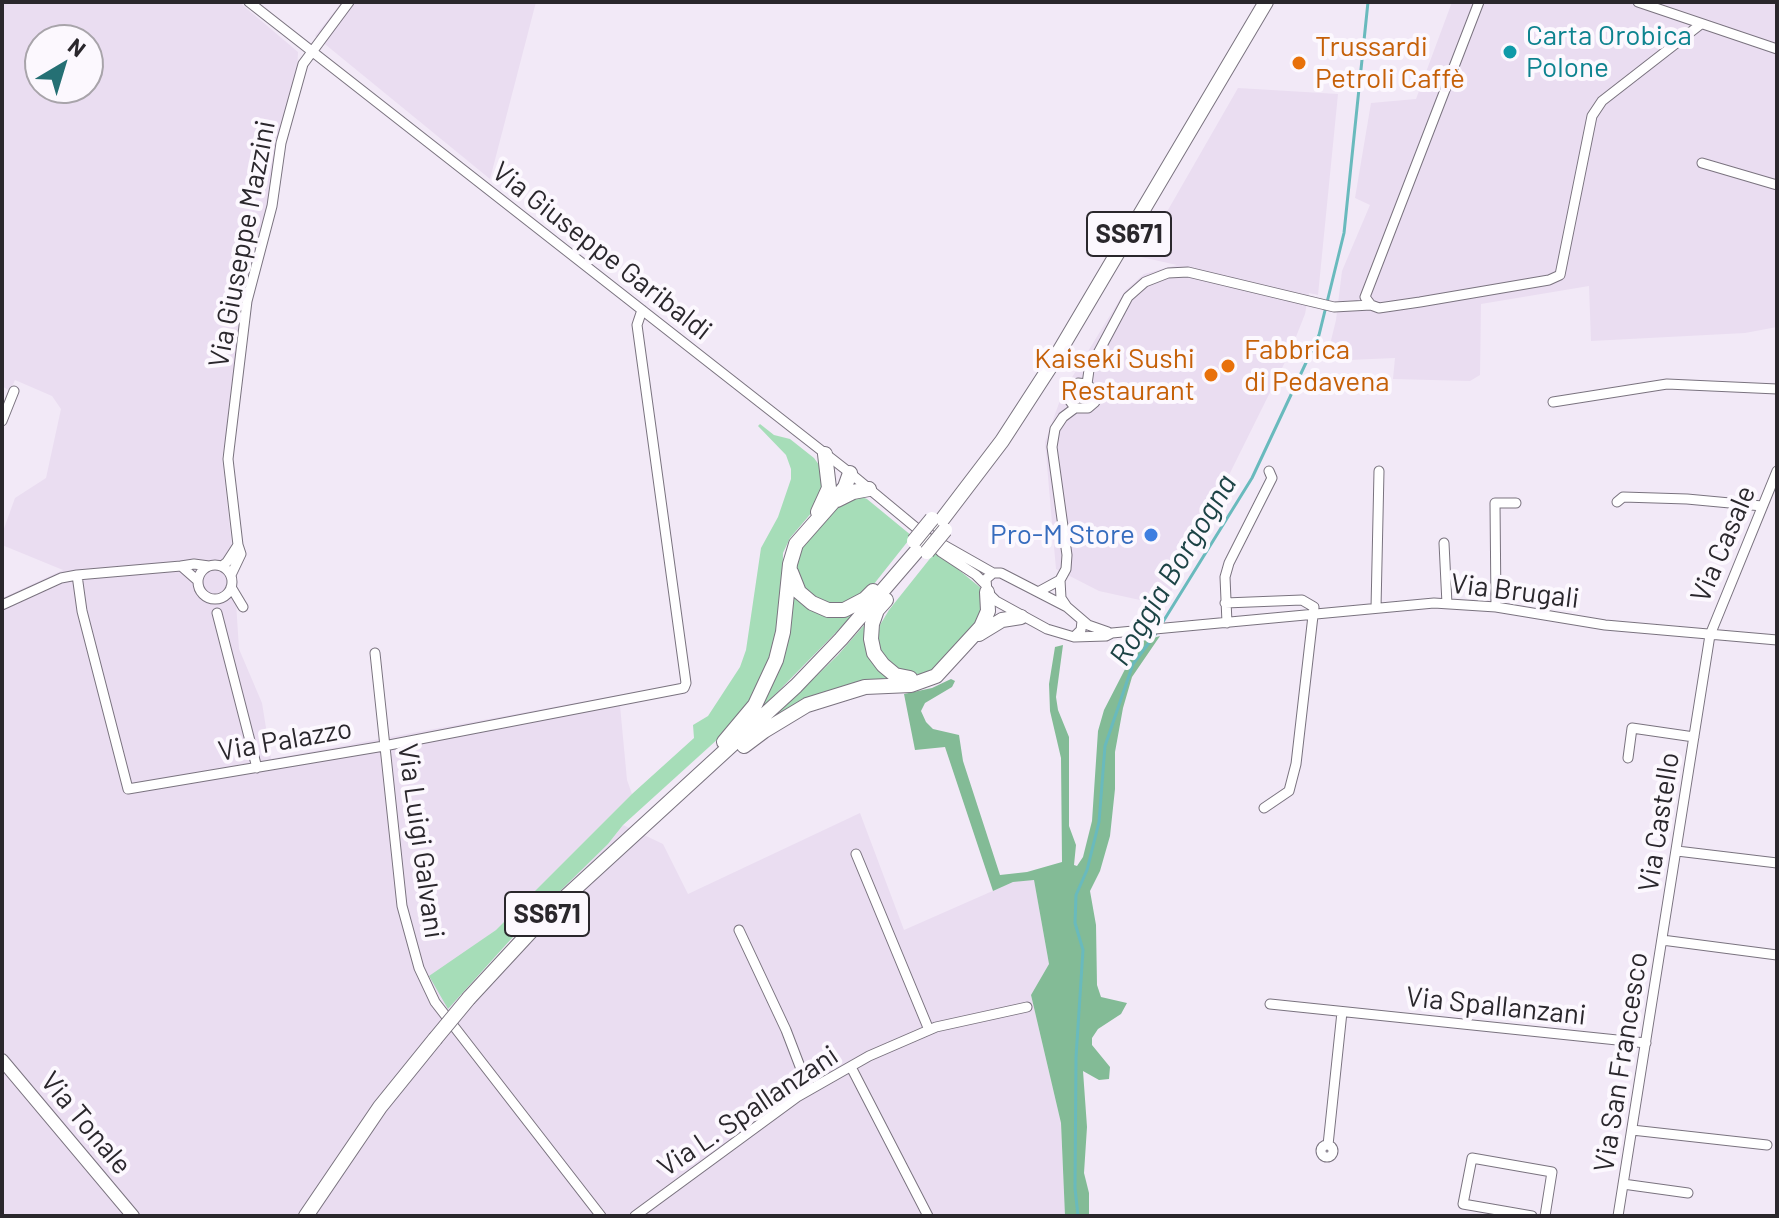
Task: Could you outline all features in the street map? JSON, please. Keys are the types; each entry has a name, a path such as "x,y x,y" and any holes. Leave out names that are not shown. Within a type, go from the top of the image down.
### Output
{"highway":[{"name":"SS671","path":"306,1216 380,1107 469,998 545,916 796,686 841,639 938,525 987,462 1058,354 1266,2"},
{"path":"825,454 831,495"},
{"path":"631,836 729,737 755,705 776,660 783,632 790,564 796,544 831,495 845,487 850,473"},
{"path":"831,495 869,489"},
{"path":"790,564 799,592 812,603 828,610 844,610 872,592 922,544"},
{"path":"922,544 877,610 871,639 874,653 895,675 923,681"},
{"path":"972,639 987,613 986,588"},
{"path":"631,836 764,731 807,705 865,687 911,685 936,676 972,639 1002,620 1021,617"}],"main road":[{"name":"Via Tonale","path":"2,1060 133,1216"}],"street":[{"name":"Via Giuseppe Garibaldi","path":"249,2 850,473 922,544 941,552 976,575 996,601 1021,617 1062,635 1106,636 1112,633"},
{"name":"Via Giuseppe Mazzini","path":"222,595 241,554 228,459 247,301 272,206 281,143 303,64 349,2"},
{"path":"1371,305 1365,297 1479,2"},
{"path":"1638,2 1777,49"},
{"path":"1087,384 1089,370 1128,297 1145,282 1168,273 1188,272 1334,307 1371,305 1379,308 1549,280 1560,275 1592,116 1602,101 1701,24"},
{"path":"1702,163 1777,185"},
{"name":"Via Palazzo","path":"77,575 82,611 128,789 384,746 684,688 686,683 637,325 642,310"},
{"path":"1087,384 1096,393 1095,402 1084,410 1075,408 1069,393 1074,385 1087,384"},
{"path":"1553,402 1667,384 1777,389"},
{"path":"2,421 9,395"},
{"path":"1067,607 1061,598 1060,580 1066,569 1067,555 1052,447 1055,429 1075,408"},
{"path":"1227,623 1225,577 1272,478 1269,471"},
{"path":"1376,608 1379,471"},
{"name":"Via Casale","path":"1710,635 1777,471"},
{"path":"1617,502 1623,497 1762,506"},
{"path":"1496,607 1495,503 1516,503"},
{"path":"1444,543 1447,604"},
{"name":"Via Giuseppe Garibaldi","path":"922,544 993,573 1001,573 1067,607 1094,628 1112,633 1173,628"},
{"path":"2,605 61,578 77,575 194,564 222,566 238,545"},
{"path":"181,566 198,581 204,595 222,595 217,613 257,768"},
{"path":"198,581 201,572 209,566"},
{"path":"222,566 231,575"},
{"path":"986,588 993,573"},
{"path":"1038,592 1060,580"},
{"name":"Via Brugali","path":"1225,603 1302,600 1314,607 1313,614"},
{"name":"Via Brugali","path":"1173,628 1447,604 1496,607 1605,625 1777,640"},
{"path":"1264,808 1289,791 1296,764 1313,614"},
{"path":"1074,637 1081,630 1082,621"},
{"name":"Via Castello","path":"1667,914 1710,635"},
{"name":"Via Luigi Galvani","path":"375,653 402,906 419,968 435,1002 601,1216"},
{"name":"Via Castello","path":"1628,758 1632,728 1694,737"},
{"path":"1677,851 1777,863"},
{"path":"856,854 929,1030"},
{"name":"Via San Francesco","path":"1618,1216 1667,914"},
{"path":"739,930 786,1030 809,1090"},
{"path":"1662,940 1777,955"},
{"name":"Via Spallanzani","path":"1270,1004 1646,1043"},
{"name":"Via L. Spallanzani","path":"635,1216 809,1090 851,1067 929,1030 1027,1007"},
{"path":"1328,1145 1342,1012"},
{"path":"851,1067 928,1216"},
{"path":"1632,1130 1767,1145"},
{"path":"1532,1216 1463,1204 1472,1158 1552,1172 1545,1216"},
{"path":"1623,1184 1688,1193"}],"shaded area":[{"path":"2,2 239,2 298,52 297,74 222,457 239,649 262,703 271,759 619,695 627,780 632,794 496,930 467,951 457,997 464,994 550,899 608,844 623,825 663,844 688,894 860,813 904,930 1013,882 1034,879 1049,964 1031,995 1061,1123 1065,1216 2,1216 2,598 63,570 2,545 2,534 15,498 46,478 61,409 52,396 15,380 10,391 2,386"},
{"path":"342,2 536,2 490,179 315,36"},
{"path":"1452,2 1777,2 1777,327 1745,333 1591,341 1589,286 1481,304 1480,375 1470,381 1393,379 1395,358 1326,361 1336,320 1342,271 1370,205 1355,198 1371,103 1416,99"},
{"path":"1238,88 1338,94 1318,295 1309,293 1305,314 1290,352 1168,598 1158,604 1099,591 1056,569 1045,442 1063,392 1125,291 1144,274 1177,265 1141,257"}],"green space":[{"path":"760,424 774,435 790,439 814,458 822,469 824,488 813,511 790,538 783,553 782,609 762,677 741,715 730,728 623,825 608,844 512,938 448,1009 429,976 496,930 632,794 694,738 693,725 708,716 740,667 746,650 761,548 778,517 791,479 786,455 758,426"},
{"path":"856,495 867,499 912,536 870,589 849,605 828,605 807,592 797,575 797,560 803,544 835,505"},
{"path":"936,551 982,589 984,613 934,671 920,675 894,667 881,655 877,641 880,625 889,610"},
{"path":"794,594 815,612 828,616 855,613 755,715"},
{"path":"865,624 865,635 892,678 862,683 772,719 838,655"},
{"path":"1160,636 1132,677 1123,708 1115,752 1110,836 1100,871 1090,891 1096,925 1097,985 1101,997 1127,1003 1121,1014 1098,1029 1092,1038 1092,1045 1110,1067 1109,1079 1099,1080 1083,1071 1087,1127 1084,1173 1089,1193 1089,1216 1065,1216 1061,1123 1031,995 1049,964 1034,880 1013,882 993,891 945,747 915,750 904,694 932,688 951,679 955,681 952,687 925,703 921,711 933,729 959,735 963,761 1000,875 1027,872 1062,862 1061,758 1050,711 1049,684 1055,647 1063,645 1056,697 1069,737 1069,826 1076,845 1074,865 1077,866 1083,857 1092,821 1098,731 1104,710 1139,642"}],"waterway":[{"name":"Roggia Borgogna","path":"1161,625 1252,478 1319,335 1344,233 1368,2"},
{"name":"Roggia Borgogna","path":"1078,1216 1075,1188 1076,1057 1083,950 1075,923 1076,895 1087,870 1099,822 1105,746 1133,664 1157,632"}],"place":[{"name":"Carta Orobica Polone","path":"1510,52"},
{"name":"Trussardi Petroli Caffè","path":"1299,63"},
{"name":"Fabbrica di Pedavena","path":"1228,366"},
{"name":"Kaiseki Sushi Restaurant","path":"1211,375"},
{"name":"Pro-M Store","path":"1151,535"}]}
